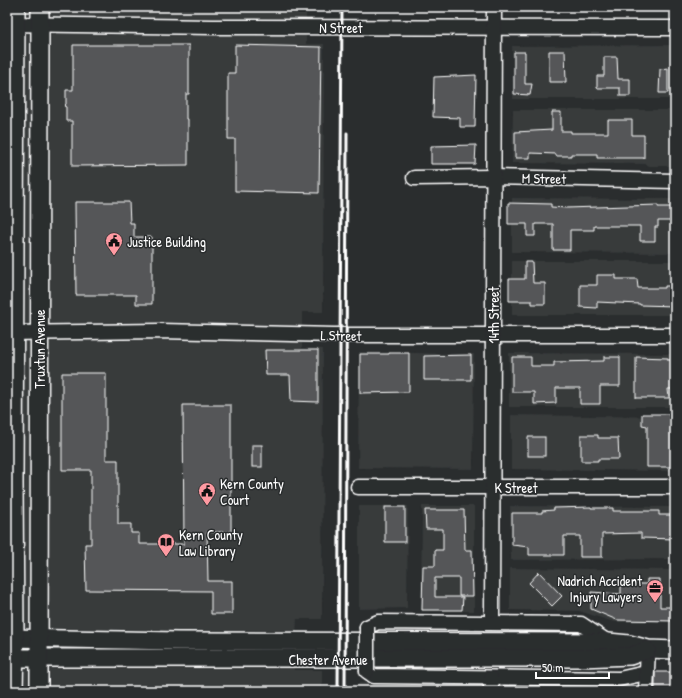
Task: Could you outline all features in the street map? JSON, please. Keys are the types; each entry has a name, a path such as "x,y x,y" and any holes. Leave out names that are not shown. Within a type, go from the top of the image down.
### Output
{"main road":[{"name":"Truxtun Avenue","path":"39,691 40,638 38,475 40,333 40,7"},
{"name":"Truxtun Avenue","path":"13,18 11,179 11,658 14,691"},
{"name":"Chester Avenue","path":"11,638 178,641 608,642 629,644 648,650 675,650"},
{"name":"Chester Avenue","path":"11,658 582,658 630,656 648,650"}],"street":[{"name":"14th Street","path":"492,622 494,7"},
{"name":"N Street","path":"13,18 40,24 213,27 675,28"},
{"name":"M Street","path":"414,178 494,177 675,181"},
{"name":"L Street","path":"11,333 160,331 334,335 675,335"},
{"name":"K Street","path":"358,487 675,487"},
{"path":"608,642 581,624 378,622 367,627 367,671 374,676 491,685 619,679 646,673"},
{"path":"646,691 648,650"}],"shaded area":[{"path":"7,7 306,7 306,44 324,44 323,312 302,312 302,348 323,349 322,619 297,619 294,670 322,670 322,691 7,691"},
{"path":"360,7 484,7 474,12"},
{"path":"505,7 675,7 675,9 513,10"},
{"path":"675,45 675,99 513,99 512,46"},
{"path":"513,110 675,110 675,166 649,166 646,164 512,163"},
{"path":"512,198 675,199 675,253 512,252"},
{"path":"512,261 675,261 675,315 512,315"},
{"path":"359,352 474,354 473,469 358,468"},
{"path":"509,353 675,354 675,407 509,407"},
{"path":"511,415 675,417 675,471 511,469"},
{"path":"359,506 408,506 407,608 359,609"},
{"path":"422,506 474,506 474,611 421,611"},
{"path":"510,506 675,507 675,559 511,560"},
{"path":"510,568 675,570 675,622 614,622 579,611 510,610"},
{"path":"358,683 563,684 563,691 358,691"},
{"path":"573,684 627,684 627,691 573,691"}],"building":[{"path":"73,45 189,45 189,94 186,94 186,119 188,119 188,165 72,166 72,121 66,121 66,107 64,106 66,104 66,90 73,90"},
{"path":"235,45 321,47 319,193 235,191 235,139 228,139 228,73 235,73"},
{"path":"549,51 565,51 566,82 549,82"},
{"path":"514,52 525,52 525,84 532,84 530,95 514,94"},
{"path":"604,57 617,57 618,79 630,79 630,96 620,96 620,88 597,88 597,76 604,76"},
{"path":"668,68 668,93 659,93 660,69"},
{"path":"476,75 475,127 460,127 460,118 433,117 434,77"},
{"path":"552,112 561,112 561,131 571,131 571,133 608,133 608,120 632,120 632,135 644,135 644,158 597,158 597,154 571,154 571,156 556,156 556,154 530,153 530,158 515,158 515,132 552,130"},
{"path":"476,145 475,164 431,164 431,146"},
{"name":"Justice Building","path":"75,202 129,202 130,223 134,223 134,237 152,237 152,304 136,304 136,295 76,295"},
{"path":"508,203 551,204 551,207 567,208 658,205 658,207 675,207 675,221 658,221 658,227 655,227 655,241 640,241 640,226 594,226 594,230 570,230 570,250 553,250 553,224 535,224 535,236 527,236 527,224 508,224"},
{"path":"525,262 532,262 533,283 545,283 545,304 532,304 532,301 509,301 509,279 525,279"},
{"path":"597,275 616,275 616,279 637,279 638,288 665,288 665,286 675,286 675,306 597,302 597,308 580,307 580,285 597,285"},
{"path":"265,350 318,350 318,402 291,401 290,375 266,375"},
{"path":"409,353 409,392 360,393 360,354"},
{"path":"471,355 471,380 424,380 424,356"},
{"path":"512,357 531,357 531,366 554,366 554,362 604,361 604,357 620,357 620,386 600,386 600,404 580,404 580,388 556,388 556,403 534,404 534,392 512,392"},
{"path":"636,357 668,358 668,360 675,360 675,389 668,389 669,398 636,398"},
{"name":"Kern County Court","path":"62,373 106,373 106,460 118,460 118,524 131,524 131,533 139,533 139,544 184,544 183,405 231,405 231,532 207,532 208,581 232,581 232,614 211,614 211,591 86,590 85,544 91,544 91,470 62,470"},
{"path":"642,414 675,414 675,467 647,467 647,426 642,425"},
{"path":"581,435 598,435 598,438 618,438 619,459 581,461"},
{"path":"528,437 545,437 545,456 528,456"},
{"path":"252,445 262,445 262,467 252,467"},
{"path":"385,507 405,507 405,542 385,542"},
{"path":"554,508 613,508 613,511 659,511 659,515 675,515 675,539 641,538 641,533 602,534 602,557 580,557 580,536 564,536 564,555 529,555 529,547 512,545 512,513 542,513 542,511 554,510"},
{"path":"425,510 464,510 465,550 472,550 473,596 459,596 459,578 435,578 435,597 463,597 462,610 422,610 423,566 435,566 435,550 443,550 443,529 426,529"},
{"path":"539,572 562,596 552,606 529,583"},
{"path":"647,579 660,579 660,607 675,607 675,621 617,620 591,609 591,592 621,594 621,584 647,584"},
{"path":"655,672 675,672 675,691 655,691"}],"railway":[{"path":"338,691 342,7"},
{"path":"345,691 347,133"}],"place":[{"name":"Justice Building","path":"114,256"},
{"name":"Kern County Court","path":"207,506"},
{"name":"Kern County Law Library","path":"166,557"},
{"name":"Nadrich Accident Injury Lawyers","path":"655,603"}]}
